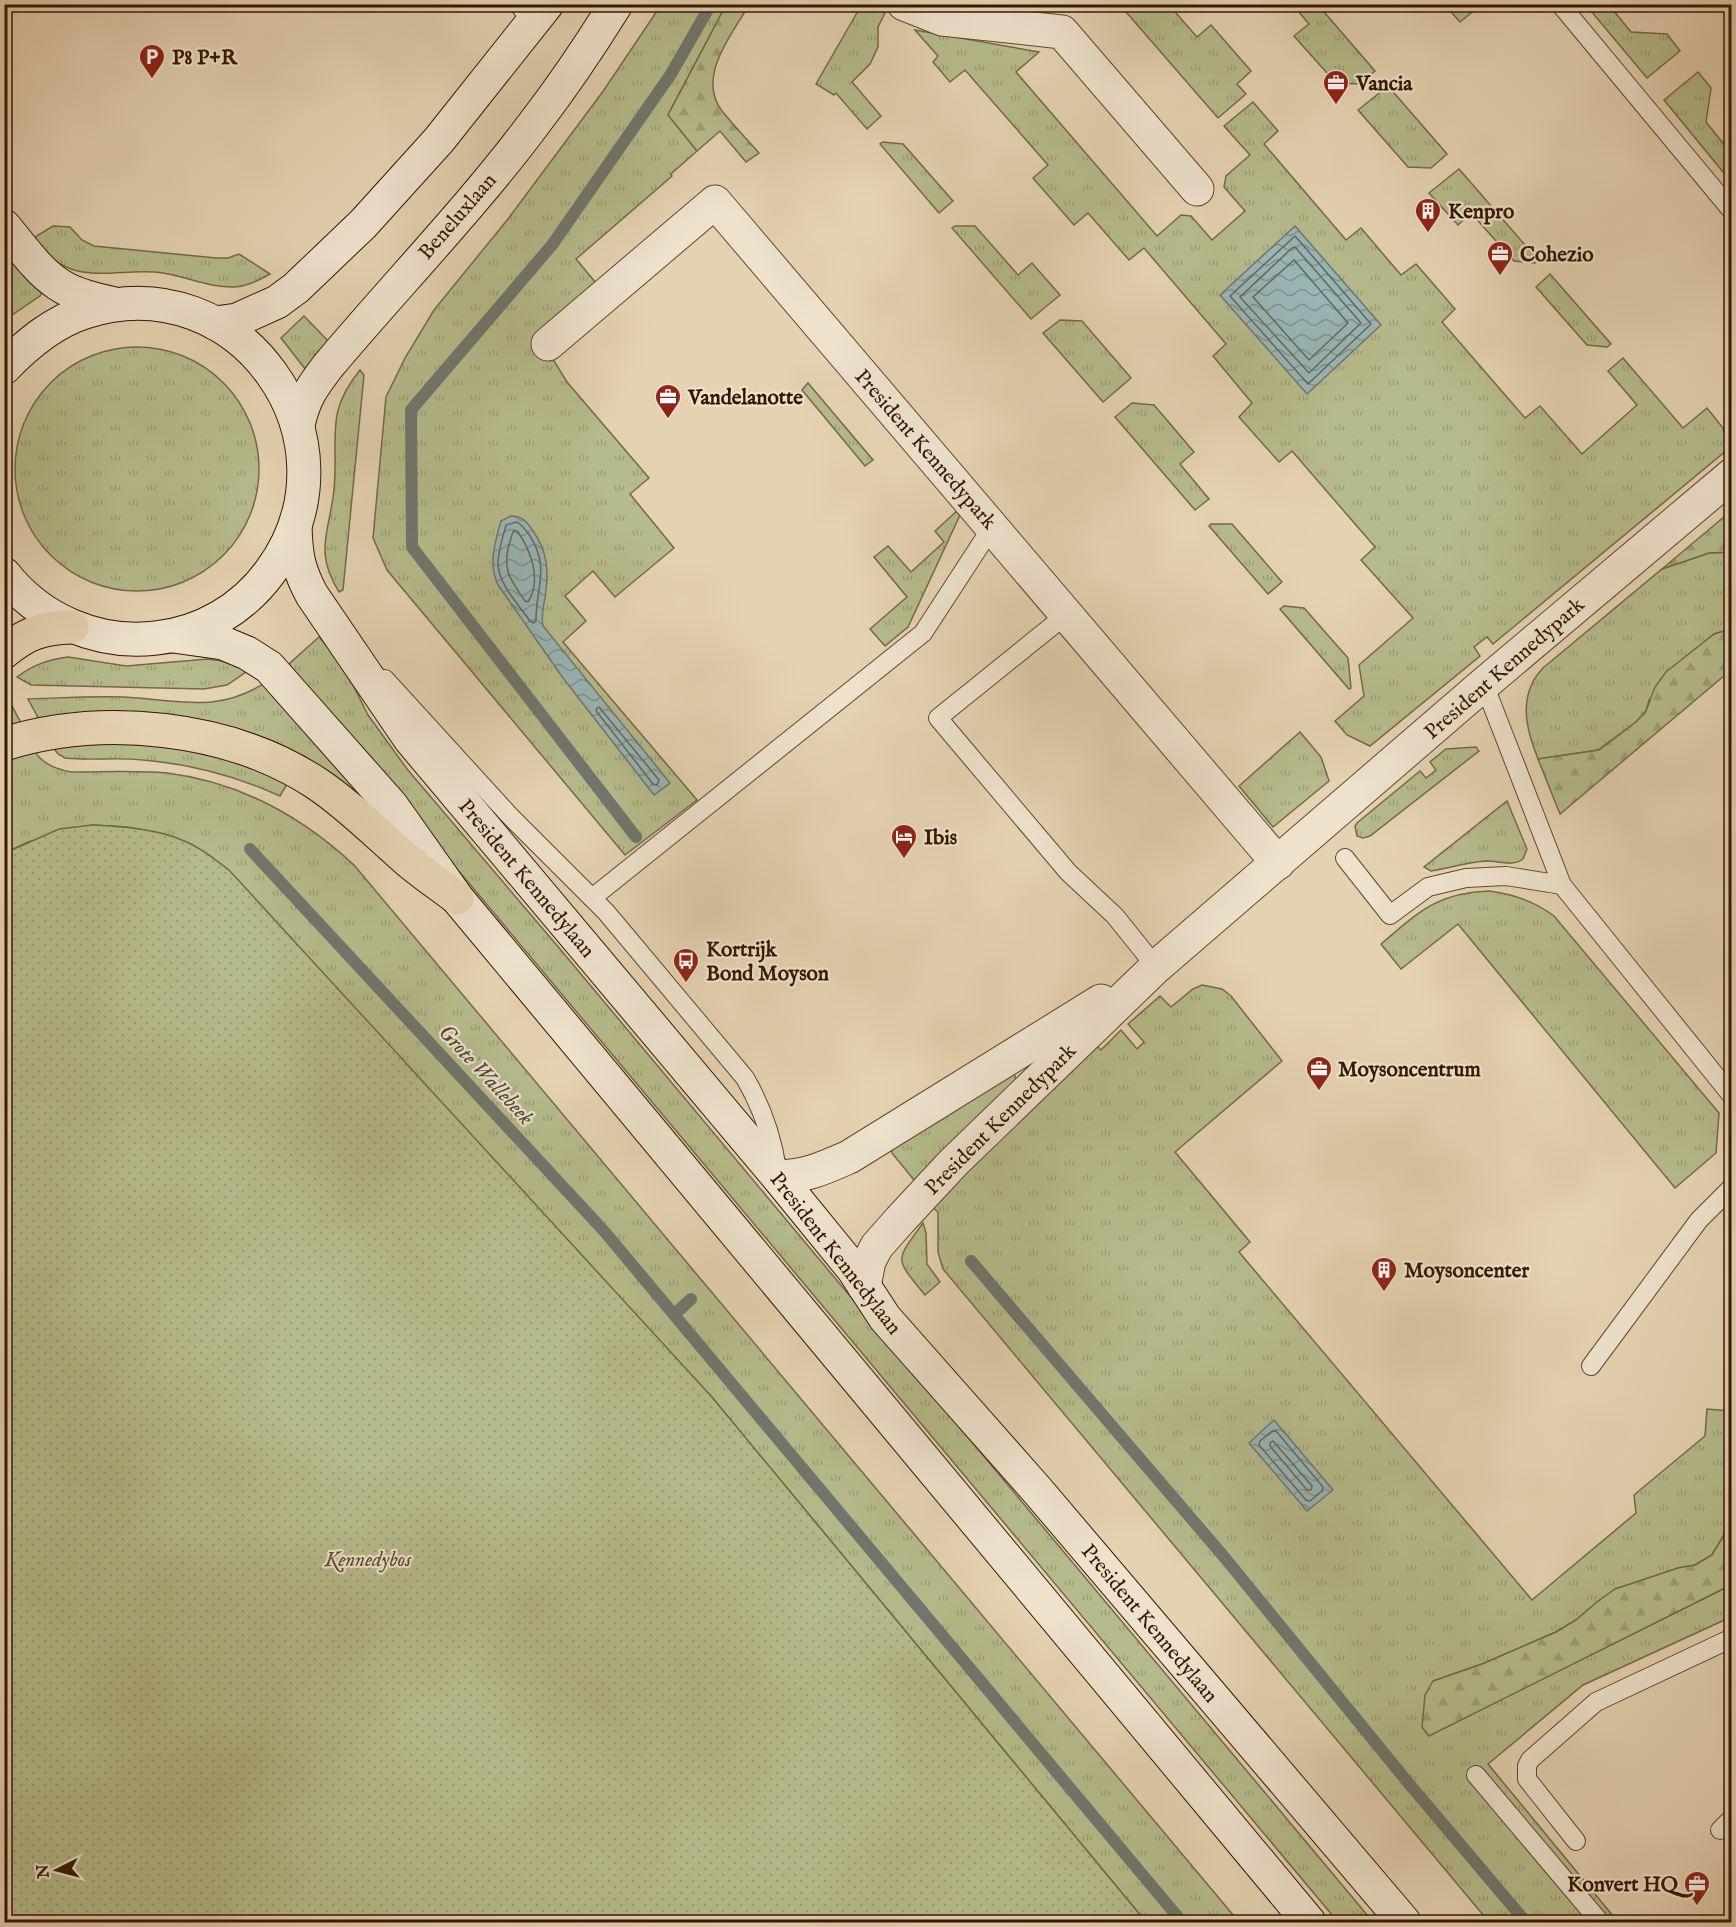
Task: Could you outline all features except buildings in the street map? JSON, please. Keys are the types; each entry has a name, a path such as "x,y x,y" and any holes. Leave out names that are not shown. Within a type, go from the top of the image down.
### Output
{"highway":[{"path":"4,652 32,633 46,629 72,627"},
{"path":"4,744 66,731 107,728 183,733 250,752 279,763 315,783 357,814 407,860 457,898"}],"main road":[{"name":"Beneluxlaan","path":"298,425 303,404 328,366 482,189 532,127 583,58 616,4"},
{"path":"904,4 942,19 1062,32 1197,189"},
{"path":"215,323 237,320 277,302 296,288 363,224 439,140 533,11"},
{"name":"President Kennedypark","path":"548,344 715,202 1278,863"},
{"path":"4,226 59,285 88,297 117,305"},
{"path":"4,368 27,345 54,326 85,312 117,305 151,304 184,310 215,323 243,342 267,366 286,394 298,425 303,458 303,492 295,526 281,557 261,585 235,608 206,625 173,636 138,640 104,637 72,627 42,610 16,588 4,574"},
{"name":"President Kennedypark","path":"864,1286 869,1261 877,1246 900,1220 953,1163 1156,967 1731,475"},
{"name":"President Kennedylaan","path":"295,526 300,573 312,595 410,739 854,1269 891,1326 1037,1490 1404,1923"},
{"path":"173,636 223,643 247,653 269,667 392,806 457,898 1309,1923"},
{"name":"President Kennedypark","path":"778,1177 796,1177 813,1173 849,1157 1156,967"}],"lane":[{"path":"1560,4 1731,210"},
{"path":"592,898 923,633 992,527"},
{"path":"1067,614 938,718 1068,872 1115,916 1156,967"},
{"path":"327,616 509,815 592,898 745,1078 758,1100 767,1124 778,1177"},
{"path":"1484,684 1562,885 1731,1096"},
{"path":"1346,858 1390,915 1428,887 1466,878 1506,876 1562,885"},
{"path":"1592,1366 1699,1220 1731,1187"},
{"path":"1576,1841 1527,1779 1527,1766 1530,1760 1596,1702 1731,1638"},
{"path":"1476,1775 1600,1923"}],"green space":[{"path":"862,4 871,5 885,13 878,27 878,47 870,64 852,82 881,116 867,129 836,93 834,95 816,84"},
{"path":"661,5 726,5 668,115 697,151 671,174 672,176 576,259 596,283 533,338 554,361 567,382 649,478 630,494 674,548 615,597 593,571 565,596 586,621 563,642 697,800 625,855 387,570 373,538 386,397 405,358 434,310 508,219 604,90"},
{"path":"726,5 749,5 719,56 713,84 715,98 722,111 759,153 746,162 720,131 697,151 668,115"},
{"path":"950,5 1021,5 1012,12"},
{"path":"1120,5 1169,5 1197,37 1211,25 1251,71 1237,84 1246,94 1218,118"},
{"path":"1293,5 1318,5 1375,71 1360,84 1336,83 1294,36 1309,24"},
{"path":"1445,5 1481,5 1460,22"},
{"path":"1586,5 1609,5 1631,32 1667,34 1680,51 1647,78"},
{"path":"915,30 1039,52 1016,72 1157,236 1181,215 1191,216 1212,240 1245,211 1224,187 1226,176 1250,155 1224,126 1253,102 1278,131 1264,144 1346,240 1361,228 1401,275 1416,264 1455,309 1442,322 1525,418 1540,406 1582,454 1637,405 1608,371 1623,358 1683,428 1707,408 1723,428 1727,450 1493,644 1487,637 1474,647 1480,656 1370,746 1347,735 1335,721 1364,696 1359,665 1413,618 1361,560 1375,547 1292,451 1279,462 1239,417 1252,403 1213,356 1226,344 1144,248 1129,260 1088,213 1074,225 1033,178 1048,165 965,70 950,82 933,62 938,56"},
{"path":"1698,72 1711,88 1706,122 1731,153 1731,178 1728,178 1664,100"},
{"path":"1388,86 1447,154 1431,168 1408,167 1358,110"},
{"path":"883,142 903,144 953,201 939,213 880,144"},
{"path":"1459,169 1538,260 1535,263 1514,261 1471,213 1458,225 1429,193"},
{"path":"53,226 70,227 82,240 94,246 216,258 228,258 239,254 270,274 249,284 226,287 163,273 82,272 55,261 34,241 35,237"},
{"path":"975,226 1018,275 1032,263 1060,295 1031,319 952,228"},
{"path":"12,257 42,292 40,296 12,315 5,314 5,263"},
{"path":"1550,274 1611,344 1607,347 1587,345 1536,287"},
{"path":"304,316 330,343 306,370 281,338"},
{"path":"1060,320 1082,321 1131,378 1103,402 1043,333"},
{"path":"125,347 149,347 173,352 195,361 224,382 239,401 250,422 257,445 259,469 257,493 250,516 239,537 224,556 195,577 173,586 149,591 125,591 101,586 79,577 59,564 42,547 29,527 20,505 15,481 15,457 20,433 29,411 42,391 59,374 79,361 101,352"},
{"path":"360,370 364,375 343,590 339,592 331,577 325,552 334,489 335,427 341,400"},
{"path":"808,383 873,460 865,466 802,390"},
{"path":"1132,403 1154,405 1194,452 1180,464 1209,499 1195,510 1115,417"},
{"path":"958,510 961,513 908,627 885,646 870,629 907,597 874,557 888,546 911,572 944,542 935,531"},
{"path":"1731,511 1731,552 1709,553 1662,569"},
{"path":"1211,524 1232,524 1282,582 1268,594 1209,526"},
{"path":"1731,552 1731,629 1714,634 1649,700 1646,711 1636,722 1598,750 1538,759 1526,712 1528,693 1543,668 1662,569 1709,553"},
{"path":"1284,606 1304,608 1348,658 1351,688 1349,689 1280,609"},
{"path":"1731,629 1731,670 1560,814 1538,759 1599,750 1636,722 1646,711 1655,687 1666,672 1714,634"},
{"path":"319,637 332,652 352,683 368,715 407,769 1373,1922 1338,1922 289,668 290,663"},
{"path":"68,657 126,666 208,659 249,670 227,685 204,689 31,685 17,677 41,664"},
{"path":"266,682 395,833 314,769 40,721 28,699 124,697 197,703 214,702 248,692"},
{"path":"4,697 12,706 22,725 4,730"},
{"path":"1300,732 1321,757 1329,781 1273,827 1239,786"},
{"path":"98,742 189,748 255,769 287,784 280,796 247,782 196,768 133,759 65,758 53,747"},
{"path":"1476,747 1479,751 1370,836 1363,838 1357,836 1355,826 1357,823 1420,771 1426,778 1436,770 1430,762 1446,749"},
{"path":"34,750 50,765 71,772 167,773 220,784 268,804 291,817 334,847 354,865 1239,1922 1146,1922 711,1396 164,834 128,827 92,825 28,842 5,853 5,759"},
{"path":"1507,801 1527,849 1523,859 1510,863 1487,861 1431,871 1424,867"},
{"name":"Kennedybos","path":"92,825 133,828 173,837 202,850 229,870 711,1396 1146,1922 5,1922 5,853 59,829"},
{"path":"1489,891 1523,899 1554,916 1719,1113 1716,1153 1675,1188 1458,924 1401,969 1381,944 1429,906 1455,896"},
{"path":"1202,985 1222,989 1231,996 1282,1061 1175,1152 1250,1242 1239,1252 1532,1600 1636,1513 1634,1495 1705,1436 1707,1409 1731,1411 1731,1493 1724,1535 1712,1555 1695,1565 1678,1568 1615,1590 1576,1620 1556,1632 1482,1664 1433,1681 1429,1735 1731,1585 1731,1617 1583,1685 1488,1764 1618,1922 1489,1922 943,1269 938,1252 938,1212 931,1206 1095,1044 1101,1050 1121,1030 1137,1049 1144,1042 1128,1024 1160,996 1171,1007 1193,989"},
{"path":"1011,1073 1015,1076 1016,1083 917,1180 914,1180 892,1153 892,1148"},
{"path":"923,1223 926,1233 927,1264 940,1282 925,1295 903,1266 902,1259 907,1245"},
{"path":"1731,1493 1731,1585 1429,1736 1422,1727 1425,1695 1433,1681 1482,1664 1556,1632 1576,1620 1615,1589 1678,1568 1695,1565 1712,1555 1724,1535"}],"water":[{"path":"1295,226 1381,325 1307,394 1220,295"},
{"path":"511,516 522,518 527,522 542,547 547,580 542,612 543,626 670,783 654,795 563,678 498,585 493,569 495,545 501,521"},
{"path":"1274,1420 1333,1490 1307,1511 1249,1443"}],"waterway":[{"path":"636,837 412,547 411,410 552,245 671,74 711,4"},
{"path":"250,849 604,1231 1182,1922"},
{"path":"971,1261 1225,1558 1410,1785 1526,1922"},
{"name":"Grote Wallebeek","path":"675,1314 691,1299"}],"place":[{"name":"P8 P+R","path":"152,80"},
{"name":"Vancia","path":"1336,106"},
{"name":"Kenpro","path":"1428,234"},
{"name":"Cohezio","path":"1500,277"},
{"name":"Vandelanotte","path":"668,420"},
{"name":"Ibis","path":"904,860"},
{"name":"Kortrijk Bond Moyson","path":"686,984"},
{"name":"Moysoncentrum","path":"1319,1092"},
{"name":"Moysoncenter","path":"1384,1293"},
{"name":"Konvert HQ","path":"1697,1907"}]}
